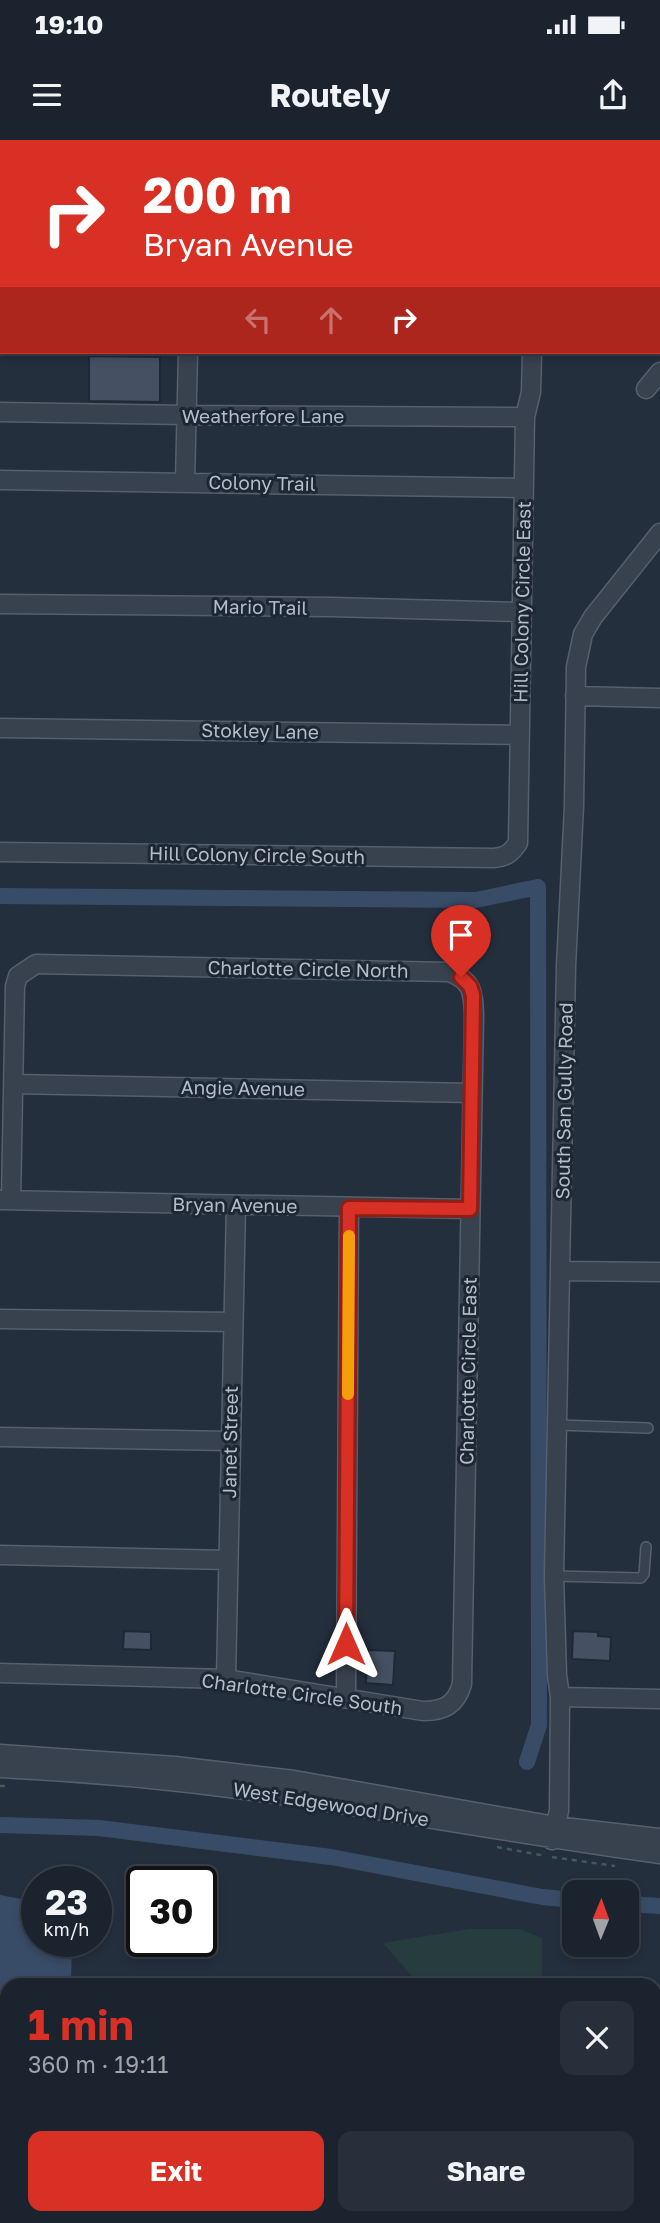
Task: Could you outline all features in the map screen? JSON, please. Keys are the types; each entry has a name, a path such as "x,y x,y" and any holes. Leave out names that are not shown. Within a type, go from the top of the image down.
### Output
{"street":[{"path":"185,482 188,354"},
{"name":"Hill Colony Circle East","path":"512,852 518,844 525,417 531,392 532,354"},
{"path":"646,389 660,372"},
{"name":"Weatherfore Lane","path":"0,412 525,417"},
{"name":"Colony Trail","path":"0,480 523,488"},
{"name":"South San Gully Road","path":"554,1833 559,1811 560,1697 554,1576 566,966 574,806 576,667 583,634 600,606 654,551 660,533"},
{"name":"Mario Trail","path":"0,604 521,612"},
{"path":"575,696 660,698"},
{"name":"Stokley Lane","path":"0,728 520,735"},
{"name":"Hill Colony Circle South","path":"0,852 494,858 505,857 512,852"},
{"name":"Charlotte Circle North","path":"13,1084 15,986 18,976 36,964 449,972 461,977 470,986 474,1016"},
{"name":"Charlotte Circle East","path":"435,1711 451,1705 462,1684 474,1016"},
{"path":"5,1200 13,1084"},
{"name":"Angie Avenue","path":"13,1084 472,1093"},
{"name":"Bryan Avenue","path":"5,1200 470,1209"},
{"name":"Janet Street","path":"226,1679 236,1205"},
{"path":"346,1698 349,1208"},
{"path":"561,1271 660,1272"},
{"path":"0,1319 233,1322"},
{"path":"0,1437 230,1441"},
{"path":"0,1555 228,1560"},
{"name":"Charlotte Circle South","path":"0,1673 226,1679 398,1708 435,1711"},
{"path":"560,1697 660,1699"},
{"name":"West Edgewood Drive","path":"0,1754 162,1765 294,1780 660,1854"},
{"name":"West Edgewood Drive","path":"0,1768 191,1783 554,1833 660,1838"}],"lane":[{"path":"557,1425 649,1427"},
{"path":"554,1576 642,1578 646,1547"}],"path":[{"path":"0,1786 15,1786"},
{"path":"488,1846 621,1866"}],"green space":[{"path":"469,1929 519,1929 542,1938 542,1978 414,1978 383,1943"}],"water":[{"path":"0,1895 21,1899 21,1957 72,1957 71,1978 0,1978"}],"building":[{"path":"89,356 160,357 160,402 89,401"},
{"path":"124,1631 151,1632 151,1650 123,1649"},
{"path":"573,1631 598,1632 598,1636 611,1637 610,1661 572,1659"},
{"path":"368,1650 395,1651 393,1685 366,1683"}],"waterway":[{"path":"0,896 476,900 538,887 539,1725 527,1762"},
{"path":"0,1825 99,1828 331,1857 562,1899"},
{"path":"639,1905 660,1906"}],"slow traffic":[{"path":"348,1394 349,1236"}],"route":[{"path":"346,1644 349,1208 470,1209 473,995 470,986 461,977"}]}
